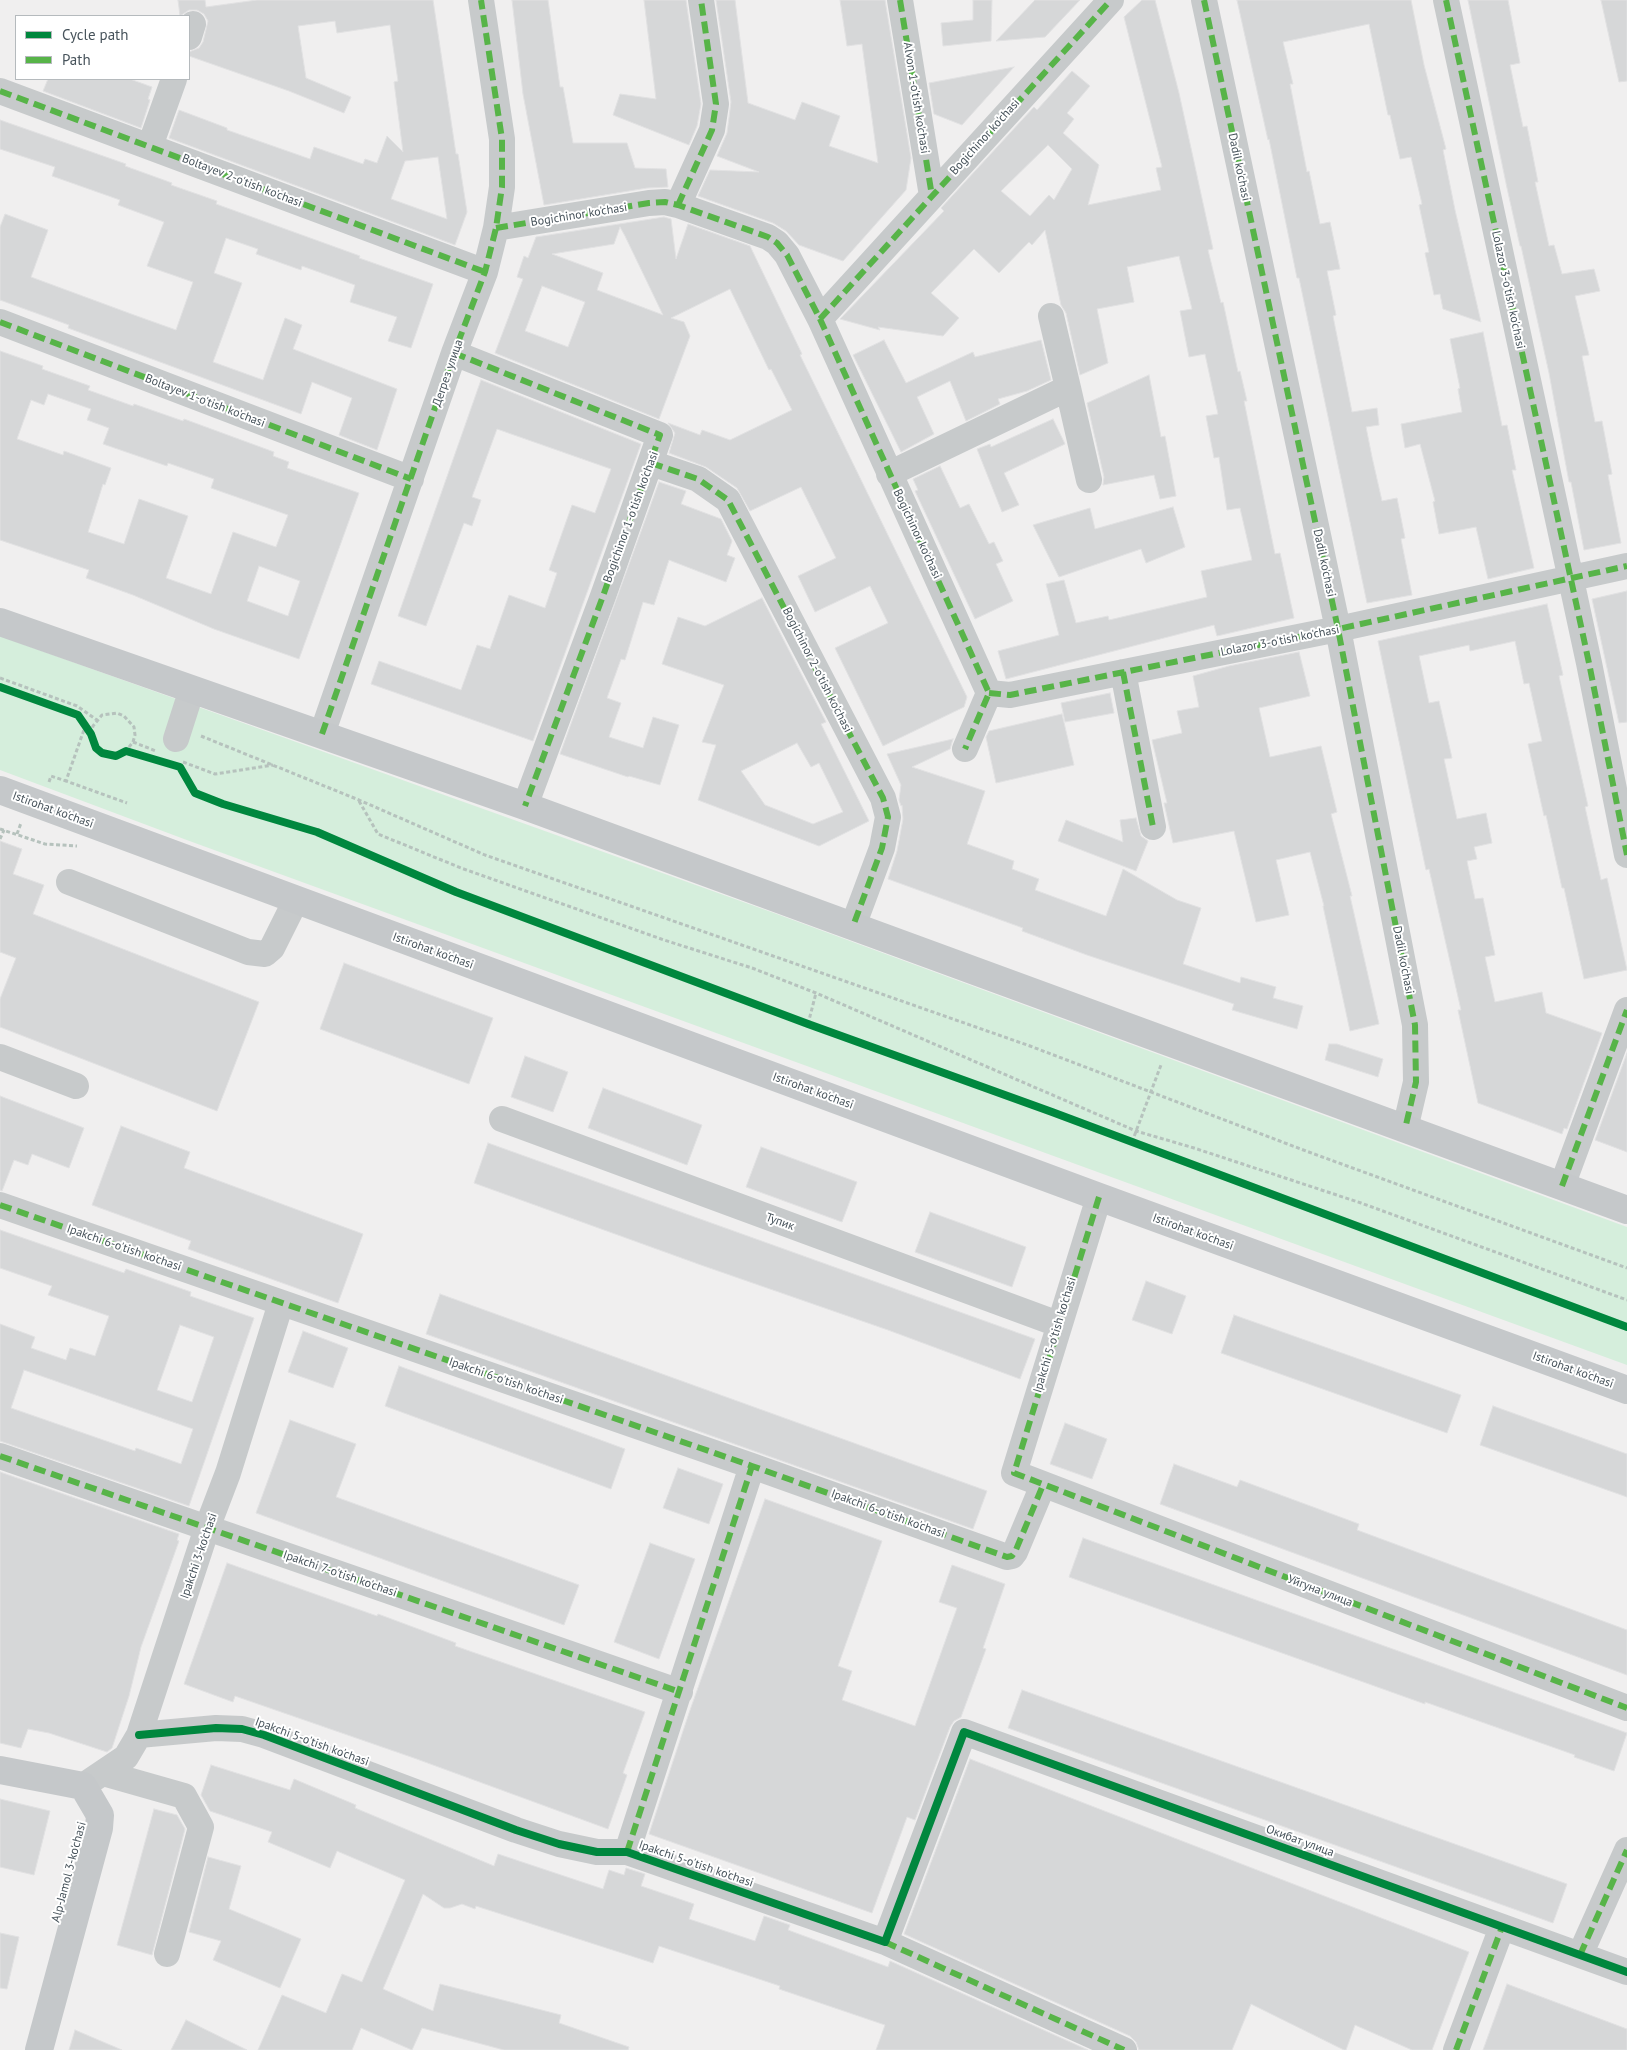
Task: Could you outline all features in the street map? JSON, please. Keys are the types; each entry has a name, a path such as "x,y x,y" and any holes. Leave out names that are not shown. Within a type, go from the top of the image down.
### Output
{"main road":[{"path":"0,622 525,806 1627,1210"},
{"name":"Istirohat ko'chasi","path":"0,790 1099,1198 1627,1390"},
{"path":"0,1770 93,1779"},
{"name":"Alp-Jamol 3-ko'chasi","path":"21,2050 84,1820 93,1779"},
{"name":"Alp-Jamol 3-ko'chasi","path":"39,2050 99,1828 100,1815 93,1779"}],"street":[{"name":"Дегрез улица","path":"322,734 454,354 485,272 496,228 502,187 502,139 481,0"},
{"path":"678,205 712,130 716,104 701,0"},
{"name":"Alvon 1-o'tish ko'chasi","path":"900,0 932,196"},
{"name":"Bogichinor ko'chasi","path":"820,319 1111,0"},
{"name":"Dadil ko'chasi","path":"1204,0 1338,629 1415,1025 1416,1082 1405,1128"},
{"name":"Lolazor 3-o'tish ko'chasi","path":"1446,0 1627,855"},
{"path":"150,146 174,80"},
{"name":"Boltayev 2-o'tish ko'chasi","path":"0,91 485,272"},
{"name":"Bogichinor ko'chasi","path":"496,228 665,202 678,205 777,243 787,255 820,319 989,692"},
{"path":"1052,316 1090,480"},
{"name":"Boltayev 1-o'tish ko'chasi","path":"0,322 411,479"},
{"name":"Bogichinor 1-o'tish ko'chasi","path":"454,354 660,435 525,806"},
{"path":"889,474 1068,388"},
{"name":"Bogichinor 2-o'tish ko'chasi","path":"651,463 698,479 728,500 883,798 888,817 882,848 853,926"},
{"name":"Lolazor 3-o'tish ko'chasi","path":"989,692 1010,695 1338,629 1627,566"},
{"path":"1122,672 1153,827"},
{"path":"173,749 192,689"},
{"path":"965,749 989,692"},
{"path":"69,882 248,952 265,954 272,948 296,900"},
{"path":"1562,1186 1627,1010"},
{"path":"0,1057 76,1086"},
{"name":"Тупик","path":"502,1119 1058,1324"},
{"name":"Ipakchi 5-o'tish ko'chasi","path":"1014,1473 1058,1324 1099,1198"},
{"name":"Ipakchi 6-o'tish ko'chasi","path":"0,1205 752,1466 1007,1557 1012,1556 1016,1552 1043,1485"},
{"name":"Ipakchi 3-ko'chasi","path":"93,1779 126,1757 139,1735 228,1473 280,1302"},
{"name":"Ipakchi 7-o'tish ko'chasi","path":"0,1456 680,1692"},
{"name":"Ipakchi 5-o'tish ko'chasi","path":"627,1852 752,1466"},
{"name":"Уйгуна улица","path":"1014,1473 1627,1708"},
{"name":"Ipakchi 5-o'tish ko'chasi","path":"139,1735 216,1728 242,1729 264,1735 516,1830 559,1844 597,1852 627,1852 885,1942 1124,2050"},
{"name":"Окибат улица","path":"885,1942 964,1732 1627,1972"},
{"path":"93,1779 184,1796 201,1827 167,1954"},
{"path":"1580,1955 1627,1850"},
{"path":"1456,2050 1502,1926"}],"path":[{"path":"0,678 77,706 96,720"},
{"path":"0,687 78,715 86,724 92,738"},
{"path":"92,738 92,726 96,720 110,713 124,716 134,727 133,742 126,751 116,756"},
{"path":"66,781 86,724"},
{"path":"133,742 274,765 485,855 1030,1046 1306,1151 1627,1268"},
{"path":"173,749 215,774 274,765"},
{"path":"173,749 184,773"},
{"path":"126,751 135,754"},
{"path":"144,756 153,759"},
{"path":"47,787 51,776 127,803"},
{"path":"359,800 378,834 461,868 664,940 752,968 816,993 1136,1131 1194,1148 1361,1204 1627,1300"},
{"path":"17,834 22,820"},
{"path":"0,839 2,829 45,844 79,847"},
{"path":"808,1024 816,993"},
{"path":"799,1020 818,1027"},
{"path":"1132,1142 1169,1042"},
{"path":"1123,1139 1141,1145"}],"green space":[{"path":"0,636 774,913 1627,1227 1627,1365 184,839 0,770"}],"building":[{"path":"178,0 205,0 206,7 257,0 433,0 456,154 458,154 467,212 455,245 169,138 179,110 227,128 227,130 310,159 314,147 363,164 365,159 377,163 387,136 403,152 394,82 398,81 390,25 337,33 335,21 298,26 306,78 351,97 344,113 289,91 190,56 190,52 199,48 203,42 208,21 204,14 197,10 189,10 180,15","holes":["438,157 447,219 391,199 405,161"]},
{"path":"512,0 548,0 560,87 563,87 573,143 627,143 635,168 666,169 668,187 647,188 544,205 523,94"},
{"path":"644,0 686,0 701,104 697,126 689,145 613,115 620,94 656,99"},
{"path":"716,0 735,0 748,103 795,120 802,102 840,116 829,146 878,163 862,44 847,46 840,0 885,0 911,158 906,190 843,261 799,245 786,231 773,223 698,196 710,170 759,172 717,156 727,133 731,102"},
{"path":"973,0 992,0 991,41 943,46 941,23 973,20"},
{"path":"1035,0 1080,0 1045,37 996,41"},
{"path":"1142,0 1155,0 1179,93 1213,249 1208,250 1221,303 1223,302 1238,372 1240,371 1247,401 1244,401 1275,554 1280,553 1294,618 1217,636 1214,625 1006,679 998,651 1059,635 1046,584 1064,580 1076,623 1108,616 1109,620 1207,597 1201,571 1252,560 1240,508 1227,510 1219,457 1214,458 1206,416 1218,414 1205,354 1189,357 1180,311 1192,309 1179,256 1127,267 1134,302 1097,309 1108,363 1080,375 1066,313 1061,305 1045,230 1032,245 1029,242 999,273 974,249 931,293 959,318 943,336 878,327 880,330 840,319 944,211 941,208 1034,107 1037,110 1072,71 1090,86 1067,113 1074,119 1063,133 1099,165 1088,205 1161,190 1156,168 1162,167 1124,17","holes":["1048,145 1072,169 1054,200 1049,195 1030,216 1001,191"]},
{"path":"1237,0 1411,0 1424,65 1446,149 1443,150 1455,210 1481,322 1443,309 1440,294 1434,295 1425,253 1429,252 1419,205 1422,204 1411,157 1400,159 1390,115 1388,115 1369,24 1283,42 1293,84 1290,84 1307,172 1309,171 1320,224 1330,222 1340,269 1327,271 1336,315 1333,316 1352,412 1377,408 1379,425 1366,427 1382,501 1397,498 1405,538 1401,539 1412,595 1367,603 1299,278 1297,278 1269,139"},
{"path":"1468,0 1508,0 1520,63 1510,65 1523,127 1527,126 1538,182 1535,182 1549,246 1554,245 1562,274 1594,269 1600,291 1575,296 1589,355 1582,356 1595,422 1602,421 1612,474 1608,475 1621,543 1584,550 1571,482 1569,482 1549,373 1507,188"},
{"path":"1601,0 1627,0 1627,81 1619,82"},
{"path":"1014,67 962,125 934,114 929,83"},
{"path":"48,80 133,80 152,87 141,128 43,91"},
{"path":"0,120 126,164 125,166 172,183 171,185 217,201 216,204 433,284 411,348 388,341 397,317 350,302 355,285 302,266 301,270 256,254 258,249 226,238 214,273 242,283 213,362 263,380 285,318 302,325 293,349 397,389 377,450 339,435 352,398 312,382 301,414 68,328 69,325 0,300 0,227 5,214 48,230 31,277 134,315 176,330 193,282 147,266 164,222 118,205 120,200 52,176 55,167 0,149"},
{"path":"664,217 671,219 676,259 688,224 750,246 802,354 800,355 967,697 964,707 883,746 835,648 888,623 870,586 815,612 798,576 836,558 801,487 750,511 737,488 706,467 669,453 675,433 668,423 700,435 702,430 730,440 792,410 771,369 769,370 730,289 671,318 684,322 690,336 659,419 495,353 523,279 517,277 524,256 528,258 536,237","holes":["620,227 625,236 663,315 597,290 603,273 552,254 614,244","542,286 585,302 568,347 525,331"]},
{"path":"1483,332 1502,426 1507,425 1516,470 1512,470 1534,568 1488,579 1476,527 1439,534 1433,502 1435,501 1420,444 1405,448 1401,424 1462,412 1458,389 1460,388 1450,339"},
{"path":"884,340 906,383 973,352 975,357 1041,340 1051,380 1027,391 998,399 1000,404 966,421 950,381 917,397 934,434 901,452 853,355"},
{"path":"0,351 43,366 42,369 90,386 88,390 133,406 134,404 183,421 184,419 274,452 273,456 289,462 287,468 359,493 299,659 214,629 133,595 86,578 89,570 0,540","holes":["48,394 91,409 87,420 109,428 103,444 167,466 168,463 214,479 211,488 288,515 276,547 233,532 211,594 166,578 188,516 139,499 124,544 88,532 103,484 105,485 111,468 64,451 63,455 17,439 31,400 44,405","259,566 300,581 288,616 247,601"]},
{"path":"1149,375 1161,437 1165,436 1176,496 1160,499 1154,475 1103,485 1104,477 1087,403"},
{"path":"481,380 641,444 533,741 371,684 379,661 461,690 477,645 490,649 509,595 545,608 557,573 549,570 572,505 595,513 611,469 497,429 472,497 481,500 472,526 464,523 426,626 398,616"},
{"path":"1053,419 1065,444 1004,473 1019,505 1002,512 977,449 990,444 991,447"},
{"path":"940,466 960,508 969,504 989,544 994,542 1003,561 996,564 1013,601 975,619 915,491 918,490 913,479"},
{"path":"659,482 686,491 681,504 721,519 732,541 727,555 735,558 726,582 669,560 654,605 643,602 625,660 621,659 607,698 621,703 609,737 643,748 653,717 679,725 660,785 628,777 560,754"},
{"path":"1173,507 1185,547 1146,563 1141,549 1059,577 1033,525 1090,508 1095,529"},
{"path":"1627,591 1627,722 1619,723 1592,599"},
{"path":"762,598 826,722 821,724 869,821 819,846 698,800 716,745 702,742 724,685 662,664 678,617 705,626","holes":["797,743 811,767 819,763 843,812 813,824 765,805 741,771"]},
{"path":"1547,604 1563,675 1559,676 1588,806 1585,807 1601,880 1607,878 1627,970 1584,979 1564,888 1562,888 1546,815 1544,816 1528,744 1542,741 1529,683 1524,684 1515,641 1470,651 1469,645 1419,656 1429,703 1439,701 1452,758 1444,759 1457,819 1486,813 1492,843 1474,847 1477,859 1467,861 1475,899 1483,898 1495,955 1485,957 1495,1002 1542,992 1546,1013 1602,1033 1567,1129 1564,1128 1562,1134 1478,1103 1458,1010 1461,1010 1429,869 1426,870 1378,641"},
{"path":"1299,652 1310,696 1259,708 1270,757 1321,746 1337,812 1331,814 1352,896 1350,896 1379,1024 1350,1031 1324,906 1310,852 1276,860 1289,915 1256,922 1234,831 1173,843 1164,803 1167,803 1152,740 1182,733 1177,711 1199,707 1193,676 1229,666"},
{"path":"1110,693 1114,713 1065,722 1061,703"},
{"path":"1062,714 1074,765 996,783 986,737 989,731"},
{"path":"953,739 950,749 912,767 985,791 967,844 1014,861 1012,869 1039,879 1035,890 1106,916 1123,869 1177,900 1201,908 1183,964 1240,983 1241,977 1276,987 1273,998 1303,1006 1297,1029 1232,1010 1234,1004 1087,955 1022,931 1023,928 888,879 897,851 903,819 902,805 899,800 901,785 887,754"},
{"path":"1136,818 1141,836 1148,841 1136,871 1058,841 1066,820 1123,842 1120,820"},
{"path":"0,841 22,849 13,874 44,885 33,914 259,1002 217,1111 0,1027 0,999 16,958 0,952"},
{"path":"344,963 493,1018 469,1084 320,1029"},
{"path":"1329,1044 1337,1044 1383,1059 1378,1077 1325,1060"},
{"path":"1627,1053 1627,1152 1595,1140"},
{"path":"525,1056 568,1072 553,1112 511,1097"},
{"path":"603,1088 702,1125 687,1165 588,1128"},
{"path":"0,1096 84,1128 69,1168 32,1154 28,1165 14,1160 2,1191 0,1190"},
{"path":"121,1126 190,1152 184,1168 363,1234 338,1303 188,1249 191,1241 92,1205"},
{"path":"488,1143 1035,1339 1020,1379 888,1330 474,1183"},
{"path":"761,1147 857,1182 842,1222 746,1187"},
{"path":"930,1212 1026,1247 1012,1287 915,1252"},
{"path":"0,1230 124,1273 126,1269 191,1292 190,1296 254,1318 189,1506 0,1441 0,1324 35,1337 31,1348 66,1360 70,1348 95,1356 109,1316 48,1295 52,1286 0,1268","holes":["180,1325 214,1337 192,1402 157,1390","24,1370 193,1429 181,1464 136,1448 135,1451 11,1408"]},
{"path":"1146,1281 1186,1296 1172,1334 1132,1320"},
{"path":"440,1294 987,1491 973,1529 426,1334"},
{"path":"1234,1315 1461,1395 1447,1433 1221,1353"},
{"path":"303,1331 348,1348 333,1388 288,1372"},
{"path":"399,1366 625,1449 611,1489 385,1406"},
{"path":"1493,1406 1627,1454 1627,1497 1480,1445"},
{"path":"290,1420 356,1444 336,1497 579,1585 564,1625 256,1513"},
{"path":"1065,1423 1107,1439 1092,1479 1050,1464"},
{"path":"1174,1464 1237,1487 1240,1480 1359,1524 1357,1530 1627,1630 1627,1675 1160,1504"},
{"path":"678,1468 723,1484 709,1524 663,1508"},
{"path":"0,1472 179,1534 177,1540 179,1541 141,1647 129,1696 112,1748 107,1752 49,1733 28,1729 21,1748 0,1743"},
{"path":"765,1499 882,1541 838,1666 852,1671 842,1700 915,1726 957,1608 939,1602 952,1565 1005,1584 983,1648 986,1649 961,1717 954,1721 950,1727 915,1820 907,1817 872,1913 649,1834 689,1713"},
{"path":"1083,1538 1627,1733 1614,1771 1574,1757 1575,1755 1425,1702 1425,1704 1069,1577"},
{"path":"650,1543 695,1559 659,1659 614,1642"},
{"path":"227,1563 377,1616 378,1614 456,1643 455,1646 645,1712 623,1773 627,1775 608,1829 414,1758 235,1696 233,1702 184,1684"},
{"path":"1022,1690 1567,1884 1553,1923 1008,1728"},
{"path":"970,1759 1469,1952 1432,2050 1412,2050 1355,2025 1346,2050 1344,2050 1251,2004 1232,2050 1139,2050 1136,2042 1130,2036 904,1934"},
{"path":"211,1765 290,1790 294,1779 356,1805 355,1808 494,1866 498,1854 603,1889 609,1870 624,1875 626,1868 645,1874 641,1886 694,1904 689,1919 755,1941 764,1916 790,1925 788,1930 888,1967 890,1961 1088,2050 876,2050 885,2025 779,1989 780,1986 659,1946 653,1963 476,1906 475,1909 462,1904 444,1908 423,1894 383,1989 433,2011 440,1984 561,2015 559,2023 629,2047 628,2050 504,2050 422,2028 412,2050 361,2028 352,2050 258,2050 282,1995 326,2013 342,1974 362,1982 405,1880 337,1851 330,1868 268,1842 272,1832 210,1811 201,1795"},
{"path":"0,1799 50,1811 34,1875 0,1867"},
{"path":"154,1809 177,1815 185,1829 152,1955 117,1945"},
{"path":"208,1857 241,1866 229,1909 301,1939 280,1988 213,1960 221,1941 189,1932"},
{"path":"0,1933 19,1937 7,1989 0,1988"},
{"path":"1507,1984 1627,2029 1627,2050 1483,2050"},
{"path":"186,2020 247,2050 171,2050"},
{"path":"75,2030 122,2050 69,2050"}],"marked path":[{"path":"322,734 454,353 485,272 496,228 502,187 502,139 481,0"},
{"path":"678,205 712,130 716,104 701,0"},
{"path":"900,0 932,196"},
{"path":"820,319 1111,0"},
{"path":"1204,0 1338,629 1415,1025 1416,1082 1405,1129"},
{"path":"1446,0 1589,663 1627,855"},
{"path":"0,91 485,272"},
{"path":"496,228 665,202 768,237 777,243 787,255 820,319 989,693 965,749"},
{"path":"0,322 411,479"},
{"path":"454,353 660,435 525,806"},
{"path":"651,463 698,479 728,500 883,798 888,817 882,848 853,926"},
{"path":"989,693 1010,695 1338,629 1627,566"},
{"path":"1123,672 1153,827"},
{"path":"1562,1186 1627,1010"},
{"path":"1099,1197 1014,1473 1627,1708"},
{"path":"0,1205 752,1466 1007,1557 1012,1556 1015,1552 1043,1485"},
{"path":"0,1456 680,1692"},
{"path":"627,1852 752,1466"},
{"path":"1580,1955 1627,1850"},
{"path":"1456,2050 1502,1927"},
{"path":"885,1942 1124,2050"}],"cycle path":[{"path":"0,687 78,715 91,734 96,748 102,753 116,756 126,751 180,767 195,793 223,804 317,832 456,892 1627,1327"},
{"path":"139,1735 216,1728 242,1729 264,1735 516,1830 559,1844 597,1852 627,1852 885,1942 964,1732 1627,1972"}]}
